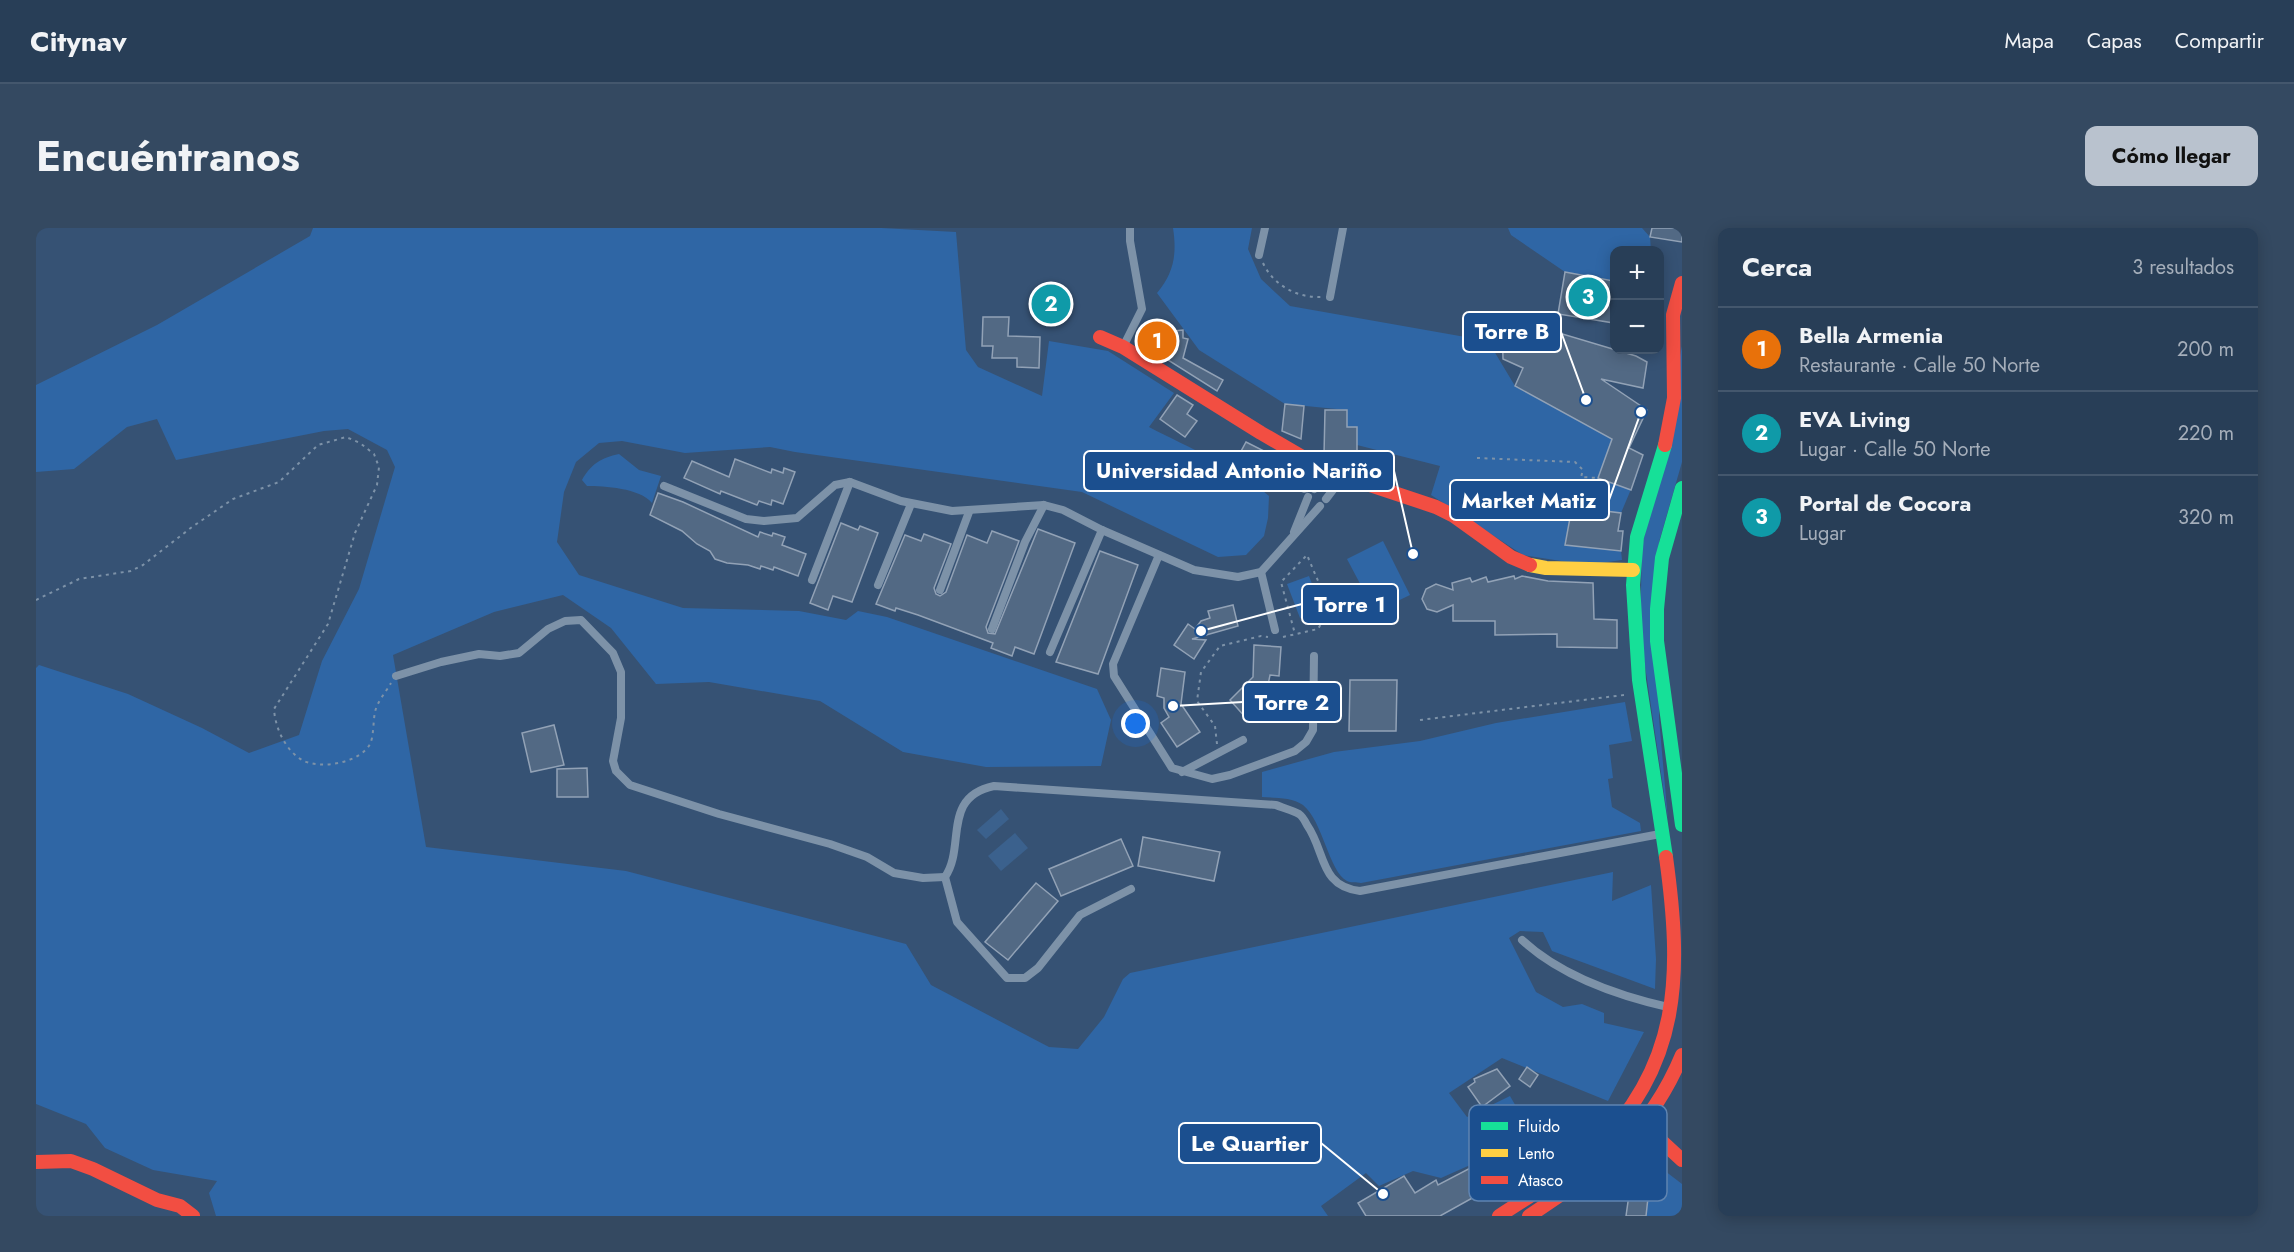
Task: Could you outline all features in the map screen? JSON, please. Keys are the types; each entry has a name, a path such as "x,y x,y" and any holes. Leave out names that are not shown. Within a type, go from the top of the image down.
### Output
{"main road":[{"path":"1633,1105 1657,1062 1672,1020 1677,975 1677,945 1663,834 1635,643 1633,570 1639,529 1672,413 1671,317 1675,298 1682,283"},
{"path":"1673,374 1678,354 1678,323 1682,302"},
{"path":"1100,337 1123,346 1251,427 1325,470 1436,507 1454,516 1511,557 1527,565 1546,568 1633,570"},
{"path":"1682,488 1662,558 1657,600 1657,640 1670,720 1682,825"},
{"path":"1658,1105 1682,1055"},
{"path":"1667,1146 1682,1160"},
{"path":"36,1162 71,1161 93,1169 157,1200 180,1206 193,1216"},
{"path":"1498,1216 1520,1201"},
{"path":"1529,1216 1552,1201"}],"lane":[{"path":"1123,346 1142,309 1130,241 1130,228"},
{"path":"1259,255 1265,228"},
{"path":"1330,297 1344,228"},
{"path":"1314,489 1325,470"},
{"path":"1326,499 1342,477"},
{"path":"812,580 850,482"},
{"path":"664,486 746,519 772,521 797,518 835,485 850,482 911,504 952,512 1044,505 1063,510 1102,530 1194,570 1238,577 1261,572 1320,506"},
{"path":"1294,534 1308,497"},
{"path":"878,585 911,504"},
{"path":"992,628 1025,542 1044,505"},
{"path":"940,590 969,512"},
{"path":"1050,652 1102,530"},
{"path":"1159,555 1113,664 1114,676 1172,768 1212,779 1230,775 1295,751 1306,742 1313,730 1314,656"},
{"path":"1261,572 1275,630"},
{"path":"396,676 441,662 479,654 500,656 519,653 548,629 565,621 581,621 613,653 621,672 621,718 613,760 616,771 630,784 719,814 849,850 867,857 894,873 924,878 945,877"},
{"path":"1182,772 1243,740"},
{"path":"945,877 951,869 957,818 965,803 982,789 994,786 1276,805 1300,814 1312,831 1327,869 1336,883 1346,889 1360,891 1682,831"},
{"path":"945,877 957,922 1008,978 1024,978 1038,969 1080,915 1131,890"},
{"path":"1521,940 1536,953 1563,970 1599,986 1673,1008"}],"path":[{"path":"1259,255 1268,273 1293,293 1314,298 1330,297"},
{"path":"36,600 79,579 131,571 233,499 279,482 318,445 346,437 360,443 374,454 380,467 377,485 354,533 328,624 274,709 274,722 289,750 303,761 328,764 348,762 370,744 375,708 396,676"},
{"path":"1477,458 1575,462 1583,470 1581,477 1598,478"},
{"path":"1420,720 1623,695"}],"shaded area":[{"path":"313,228 881,228 956,232 966,350 978,367 1042,396 1049,341 1108,351 1174,393 1149,427 1227,467 1269,496 1264,536 1246,555 1218,557 1082,492 770,447 685,453 622,441 599,443 576,462 564,492 557,542 579,575 683,608 799,611 846,620 858,611 887,617 1097,689 1111,720 1101,766 986,767 903,752 820,701 709,682 656,684 611,628 563,595 494,612 393,655 426,847 626,871 906,944 931,985 1049,1047 1078,1049 1104,1017 1123,979 1130,973 1613,872 1612,901 1651,885 1656,959 1655,989 1552,951 1543,932 1520,931 1509,938 1536,992 1563,1007 1582,1004 1604,1013 1604,1023 1644,1032 1608,1101 1502,1058 1449,1093 1467,1117 1469,1116 1469,1166 1441,1178 1413,1171 1379,1186 1366,1173 1321,1206 1328,1216 216,1216 209,1193 217,1181 153,1170 105,1148 86,1124 36,1104 36,668 39,665 128,694 202,728 249,753 299,735 322,661 359,589 395,467 387,450 348,429 324,431 176,460 157,419 127,427 74,469 36,472 36,385 157,325 310,236"},
{"path":"1173,228 1252,228 1248,249 1261,279 1290,306 1488,341 1515,386 1620,443 1612,466 1637,475 1621,513 1572,507 1565,545 1621,551 1622,560 1587,565 1523,555 1431,495 1440,466 1357,445 1357,428 1347,427 1347,410 1285,404 1199,350 1157,293 1163,286 1173,263 1175,246"},
{"path":"1508,228 1642,228 1650,237 1651,246 1610,246 1610,280 1565,272 1511,235"},
{"path":"1682,346 1682,462 1659,542 1659,718 1668,820 1640,632 1642,548"},
{"path":"619,454 639,470 661,476 652,503 631,491 612,487 587,486 582,480 597,462"},
{"path":"1383,541 1410,595 1375,612 1347,559"},
{"path":"1309,576 1322,610 1300,618 1287,584"},
{"path":"1625,702 1632,741 1609,745 1613,778 1608,779 1612,807 1640,823 1641,831 1361,883 1347,881 1335,868 1316,822 1303,805 1289,799 1262,797 1262,772 1334,752 1420,741 1496,723"},
{"path":"1001,809 1009,819 986,839 977,830"},
{"path":"1015,833 1028,848 1001,871 988,856"},
{"path":"1510,1096 1515,1105 1492,1105"},
{"path":"1667,1172 1682,1184 1682,1216 1646,1216 1648,1201 1667,1201"}],"building":[{"path":"1652,228 1682,228 1682,242 1650,237"},
{"path":"1565,272 1610,280 1610,322 1558,314"},
{"path":"1040,287 1068,294 1062,321 1034,315"},
{"path":"1502,316 1610,348 1610,354 1629,354 1647,362 1643,388 1601,379 1647,410 1629,448 1643,455 1631,490 1598,478 1612,439 1515,386 1523,368 1503,359"},
{"path":"983,317 1009,317 1008,336 1040,337 1039,368 1017,367 1017,358 992,358 993,346 982,346"},
{"path":"1183,330 1183,338 1188,339 1183,358 1223,380 1217,391 1160,355 1163,345 1149,341 1151,333"},
{"path":"1177,395 1193,405 1187,414 1197,421 1185,437 1160,419"},
{"path":"1285,404 1304,406 1301,439 1282,431"},
{"path":"1325,410 1347,410 1347,427 1357,427 1357,465 1324,455"},
{"path":"1246,442 1272,455 1259,482 1232,468"},
{"path":"735,459 771,473 772,469 783,473 784,468 795,472 783,504 772,500 771,505 759,501 757,505 721,491 720,494 684,478 692,461 729,477"},
{"path":"1292,472 1310,485 1309,491 1290,488"},
{"path":"658,493 683,502 758,537 760,532 785,537 782,545 806,554 798,576 774,567 773,570 761,566 760,569 715,559 710,551 697,544 682,531 650,515"},
{"path":"1572,507 1621,513 1618,531 1623,531 1621,551 1565,545"},
{"path":"841,523 858,530 860,526 878,533 852,602 833,596 828,610 810,603"},
{"path":"1038,529 1075,543 1034,654 1015,647 1012,656 991,648 993,643 918,615 896,608 895,611 876,604 905,535 921,541 924,534 951,544 934,588 936,594 940,596 946,592 967,535 987,543 992,531 1019,541 986,627 988,633 995,634"},
{"path":"1100,551 1138,565 1098,674 1056,662"},
{"path":"1514,576 1515,579 1522,576 1548,581 1593,583 1594,619 1617,620 1617,648 1557,647 1557,634 1495,635 1495,621 1453,621 1453,605 1437,612 1427,609 1422,599 1426,589 1436,584 1453,590 1452,583 1470,578 1472,582 1486,577 1488,582"},
{"path":"1233,605 1238,626 1192,639 1206,640 1194,659 1174,645 1188,624 1195,629 1201,621 1210,618 1208,611"},
{"path":"1254,645 1281,647 1279,676 1270,675 1268,685 1261,693 1267,699 1246,718 1230,700 1253,677"},
{"path":"1161,668 1185,672 1181,704 1200,732 1177,747 1161,723 1169,717 1164,708 1164,698 1157,696"},
{"path":"1350,680 1397,680 1396,731 1349,731"},
{"path":"554,725 564,765 531,772 522,733"},
{"path":"587,768 588,797 557,797 557,769"},
{"path":"1143,837 1220,852 1214,881 1138,866"},
{"path":"1121,839 1133,866 1061,896 1049,869"},
{"path":"1036,883 1058,901 1008,960 985,942"},
{"path":"1527,1067 1538,1075 1530,1087 1519,1079"},
{"path":"1497,1069 1510,1086 1485,1105 1481,1105 1468,1087 1475,1082 1474,1079"},
{"path":"1469,1169 1469,1200 1440,1216 1366,1216 1358,1203 1404,1176 1415,1193 1436,1180 1438,1185"},
{"path":"1628,1201 1648,1201 1646,1216 1626,1216"}],"traffic: fast":[{"path":"1665,445 1637,537 1633,585 1639,680 1666,857"},
{"path":"1682,488 1662,558 1657,609 1657,641 1682,825"}],"traffic: slow":[{"path":"1530,565 1546,568 1633,570"}],"traffic: jam":[{"path":"1665,445 1674,398 1673,315 1682,283"},
{"path":"1100,337 1123,347 1325,470 1436,507 1454,516 1511,557 1530,565"},
{"path":"1631,1105 1644,1086 1659,1051 1669,1016 1674,940 1666,857"},
{"path":"1655,1105 1682,1055"},
{"path":"1667,1146 1682,1160"},
{"path":"36,1162 71,1161 93,1169 157,1200 180,1206 193,1216"},
{"path":"1499,1216 1522,1201"},
{"path":"1529,1216 1551,1201"}],"place":[{"name":"Portal de Cocora","path":"1588,297"},
{"name":"EVA Living","path":"1051,304"},
{"name":"Bella Armenia","path":"1157,341"},
{"name":"Torre B","path":"1586,400"},
{"name":"Market Matiz","path":"1641,412"},
{"name":"Universidad Antonio Nariño","path":"1413,554"},
{"name":"Torre 1","path":"1201,631"},
{"name":"Torre 2","path":"1173,706"},
{"name":"Le Quartier","path":"1383,1194"}]}
